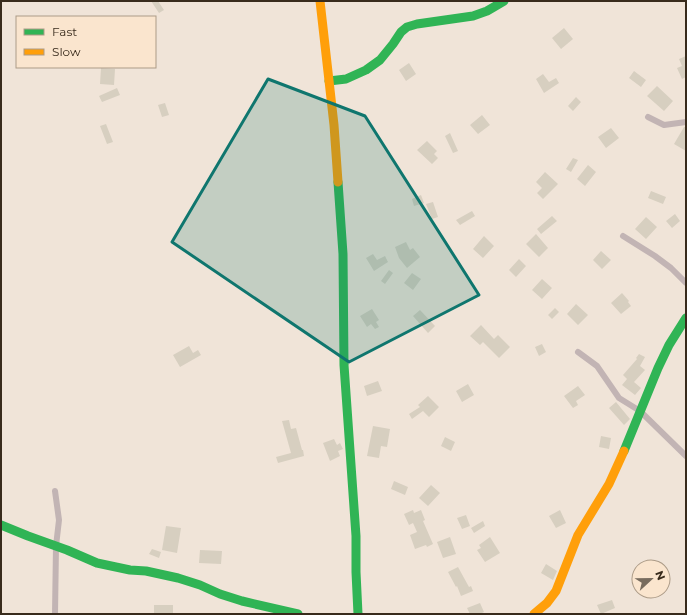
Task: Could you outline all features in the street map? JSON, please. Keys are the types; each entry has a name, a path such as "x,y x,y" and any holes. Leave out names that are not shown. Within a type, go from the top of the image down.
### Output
{"street":[{"path":"320,1 334,125 343,254 344,365 356,536 358,614"},
{"path":"329,82 346,78 366,70 380,60 401,32 407,27 417,24 473,16 487,11 504,1"},
{"path":"648,117 664,125 686,122"},
{"path":"623,236 672,268 686,283"},
{"path":"534,614 547,603 556,591 578,536 609,484 658,368 669,345 686,318"},
{"path":"578,352 598,366 619,398 640,411 686,456"},
{"path":"54,614 58,520 55,491"},
{"path":"1,525 97,563 178,578 200,584 220,594 242,601 298,614"}],"highlighted area":[{"path":"268,79 365,116 479,295 349,362 172,242"}],"building":[{"path":"151,1 158,1 164,10 159,13"},
{"path":"564,28 573,39 561,49 552,38"},
{"path":"686,56 686,77 682,79 677,68 682,66 679,59"},
{"path":"409,63 416,74 406,81 399,70"},
{"path":"101,68 115,69 114,85 100,84"},
{"path":"634,71 646,80 641,87 629,78"},
{"path":"543,74 549,82 556,78 559,83 544,93 536,79"},
{"path":"657,86 673,101 664,111 647,96"},
{"path":"117,88 120,95 102,102 99,96"},
{"path":"576,97 581,102 573,111 568,106"},
{"path":"165,103 169,115 162,117 158,105"},
{"path":"482,115 490,125 478,134 470,125"},
{"path":"106,124 113,142 107,144 100,126"},
{"path":"684,127 686,127 686,151 674,144"},
{"path":"611,128 619,138 606,148 598,137"},
{"path":"450,133 458,151 453,153 445,136"},
{"path":"427,141 437,151 434,154 438,158 432,164 417,150"},
{"path":"573,158 578,160 571,172 566,169"},
{"path":"588,165 596,172 585,186 577,179"},
{"path":"545,172 558,184 543,199 537,193 542,188 536,182"},
{"path":"651,191 666,197 663,204 648,198"},
{"path":"421,195 424,203 414,206 412,199"},
{"path":"433,202 438,217 432,219 426,204"},
{"path":"472,211 475,216 460,225 456,220"},
{"path":"675,214 680,221 672,228 666,221"},
{"path":"552,216 557,221 541,234 537,229"},
{"path":"646,217 657,227 646,239 635,229"},
{"path":"536,234 548,248 539,257 526,244"},
{"path":"484,236 494,246 483,258 473,249"},
{"path":"406,242 410,250 413,248 420,257 407,268 399,258 395,247"},
{"path":"601,251 611,260 602,269 593,260"},
{"path":"373,254 377,260 385,256 388,262 374,271 366,258"},
{"path":"519,259 526,266 516,277 509,270"},
{"path":"389,270 393,273 385,284 381,281"},
{"path":"412,273 421,279 413,290 404,283"},
{"path":"542,279 552,288 542,299 532,290"},
{"path":"622,293 629,301 628,302 631,306 621,314 611,303"},
{"path":"576,304 588,315 578,325 567,314"},
{"path":"555,308 559,312 552,319 548,315"},
{"path":"372,309 379,320 376,322 379,327 375,329 371,324 367,327 360,316"},
{"path":"420,310 435,326 428,333 413,316"},
{"path":"481,325 494,339 498,335 510,347 499,358 483,342 480,345 470,336"},
{"path":"542,344 546,352 539,356 535,347"},
{"path":"189,346 193,353 198,350 201,355 180,367 173,355"},
{"path":"639,354 645,357 640,366 645,370 634,382 641,388 635,395 622,385 627,379 623,375 637,359 636,358"},
{"path":"378,381 382,391 367,396 364,386"},
{"path":"468,384 474,395 462,402 456,391"},
{"path":"578,386 585,395 576,401 578,405 573,408 564,396"},
{"path":"428,396 439,407 429,417 423,411 412,419 409,414 420,407 418,405"},
{"path":"616,402 630,419 624,425 609,408"},
{"path":"289,420 291,429 296,428 304,456 278,463 276,457 291,453 282,421"},
{"path":"373,426 390,429 387,447 381,446 379,458 367,456"},
{"path":"601,436 611,438 609,449 599,447"},
{"path":"445,437 455,442 451,451 441,446"},
{"path":"334,439 337,445 340,443 343,449 338,451 340,456 330,461 323,443"},
{"path":"394,481 408,487 405,495 391,489"},
{"path":"431,485 440,493 428,506 419,498"},
{"path":"413,510 414,513 421,510 425,520 423,521 433,544 427,547 426,545 415,549 410,535 417,532 413,523 409,525 404,514"},
{"path":"560,510 566,523 556,528 549,516"},
{"path":"466,515 470,526 462,529 457,518"},
{"path":"483,521 485,526 474,533 471,528"},
{"path":"166,526 181,528 177,553 162,550"},
{"path":"450,537 456,554 443,558 437,542"},
{"path":"490,537 500,553 485,562 477,550 481,548 479,545"},
{"path":"152,549 161,552 159,558 149,554"},
{"path":"200,550 222,551 221,564 199,563"},
{"path":"546,564 557,571 553,580 541,573"},
{"path":"458,567 469,587 471,586 473,591 461,596 457,586 456,587 448,572"},
{"path":"612,600 615,608 601,614 597,605"},
{"path":"480,603 484,612 480,614 470,614 467,608"},
{"path":"154,605 173,605 173,614 154,614"}],"traffic: fast":[{"path":"329,81 346,79 366,70 380,60 401,32 407,27 417,24 473,16 487,11 504,1"},
{"path":"338,182 343,254 344,365 356,536 358,614"},
{"path":"624,451 658,368 669,345 686,318"},
{"path":"1,525 97,563 178,578 242,601 298,614"}],"traffic: slow":[{"path":"320,1 334,125 338,182"},
{"path":"534,614 547,603 556,591 578,535 609,484 624,451"}]}
